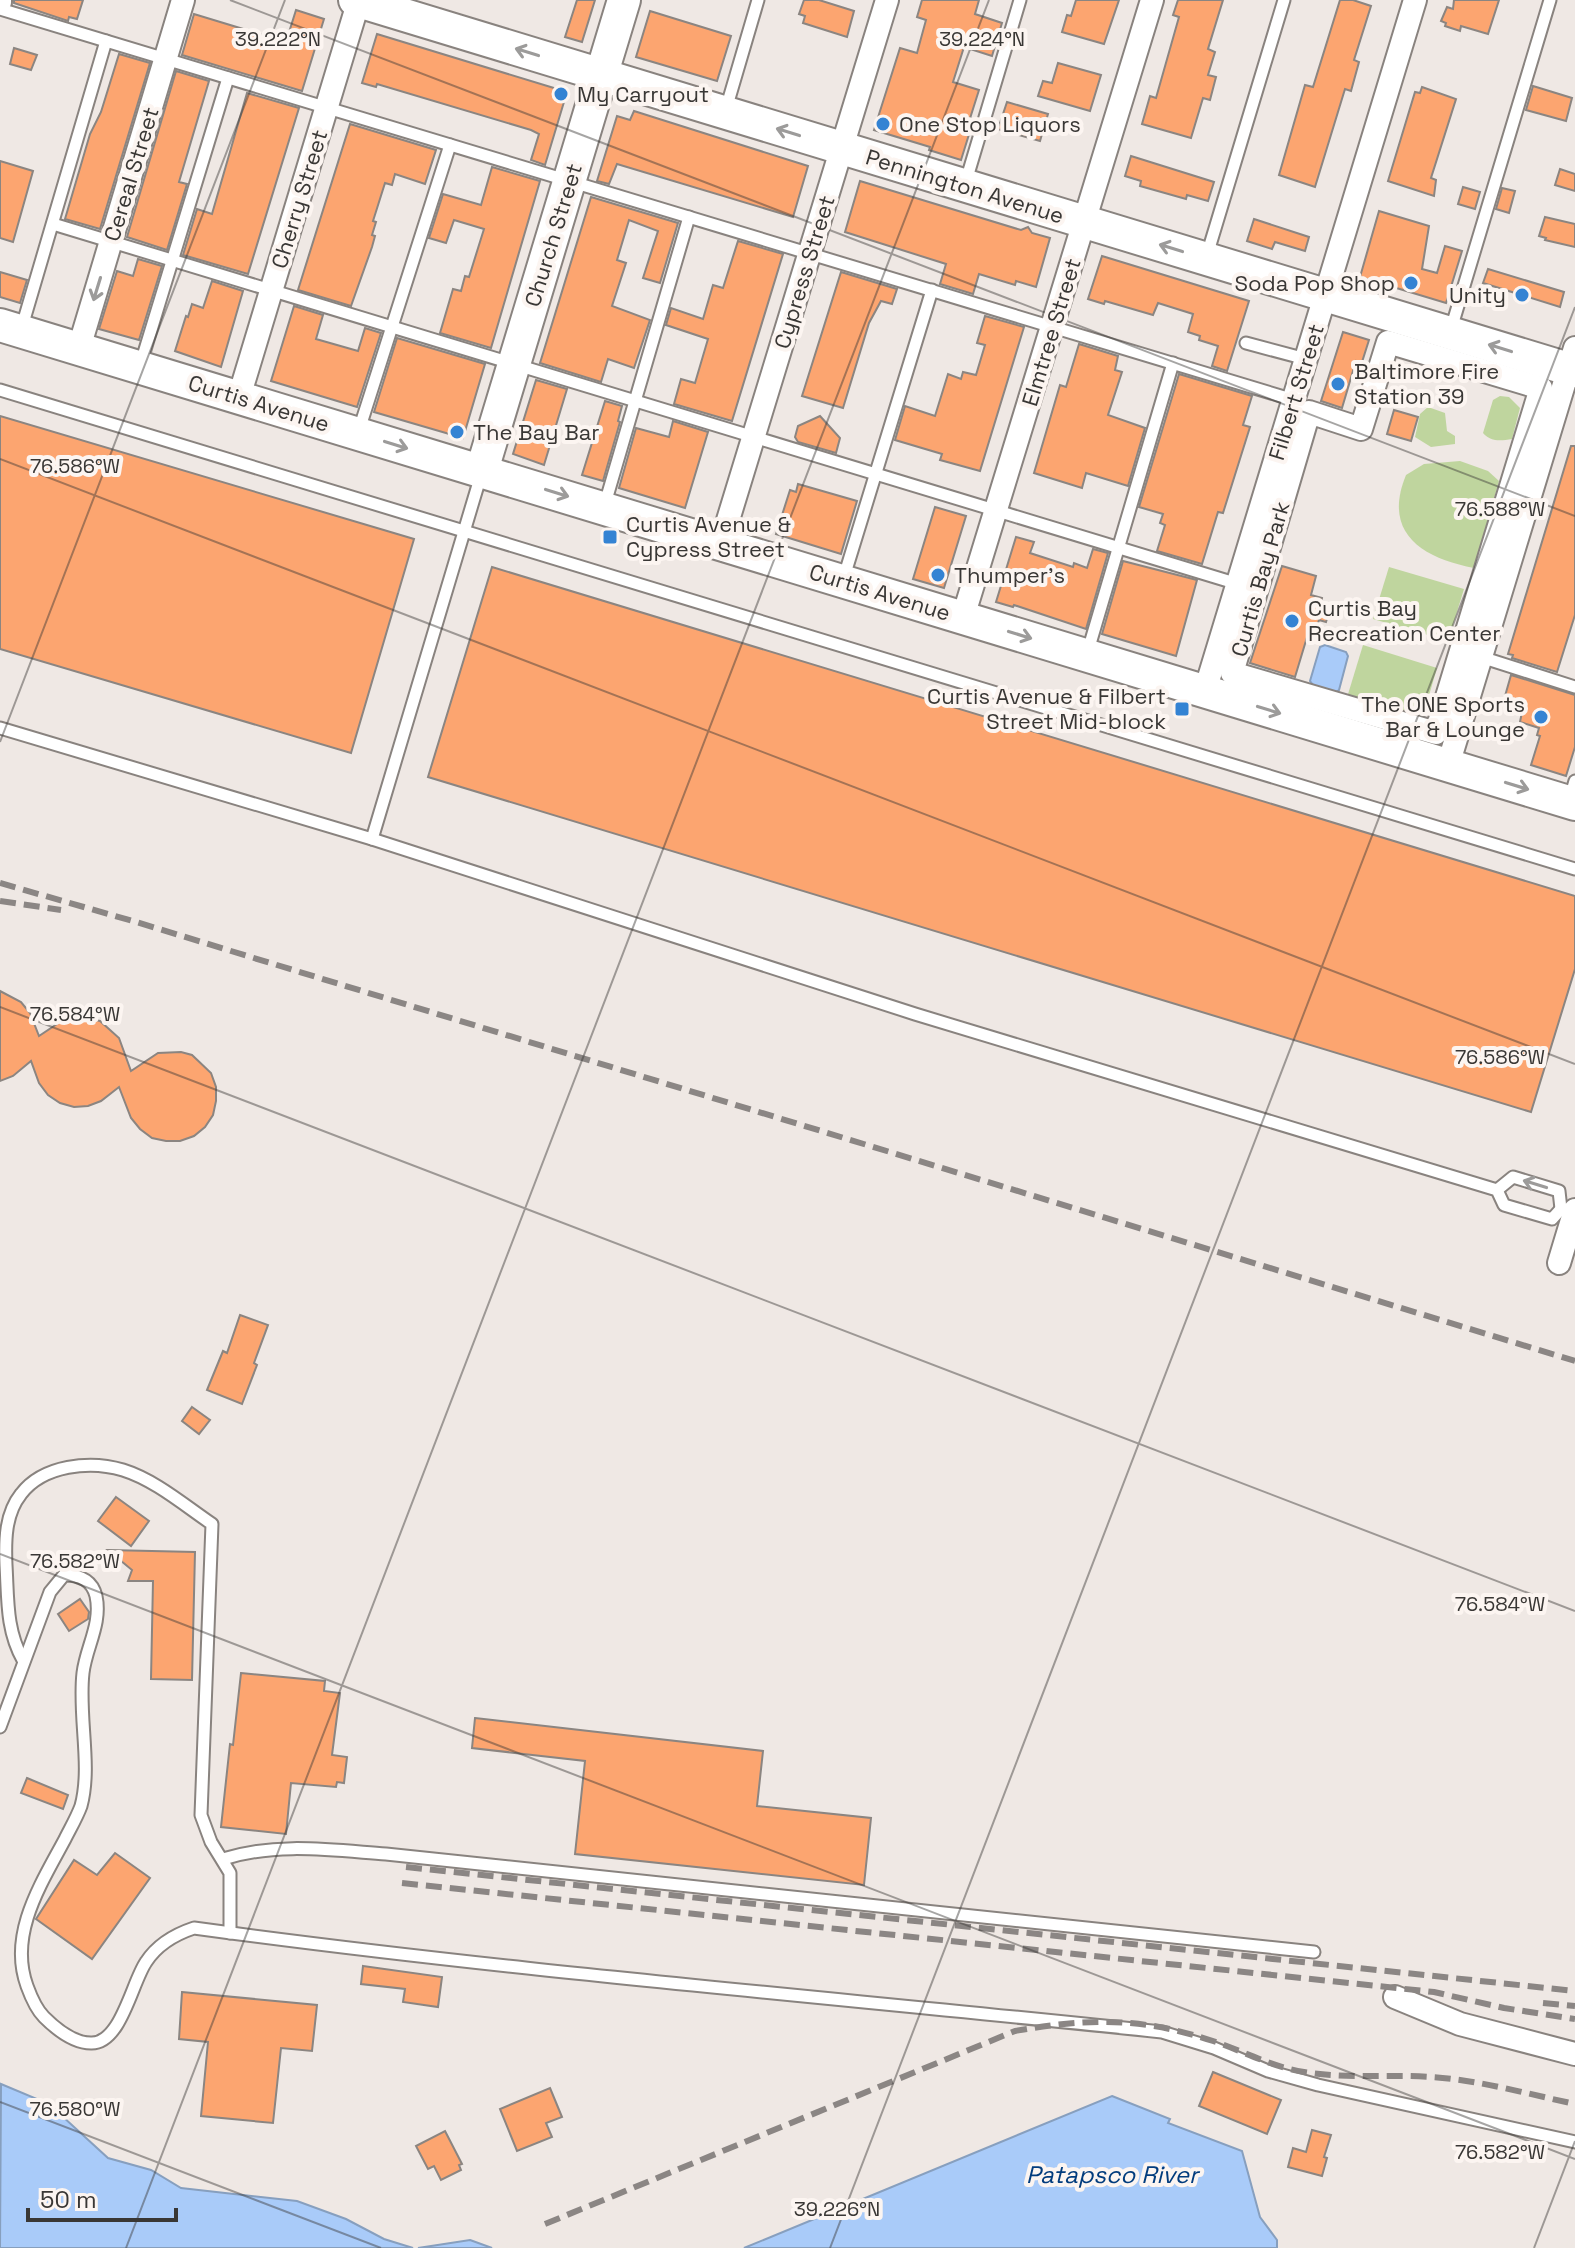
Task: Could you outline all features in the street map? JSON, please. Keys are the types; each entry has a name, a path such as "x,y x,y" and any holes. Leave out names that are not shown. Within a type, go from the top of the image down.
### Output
{"main road":[{"name":"Pennington Avenue","path":"358,0 1450,333 1573,363"},
{"name":"Church Street","path":"482,470 624,0"},
{"name":"Curtis Avenue","path":"10,328 1448,765 1573,796"}],"street":[{"name":"Cereal Street","path":"79,348 183,0"},
{"name":"Cherry Street","path":"239,397 358,0"},
{"name":"Cypress Street","path":"721,543 887,0"},
{"name":"Elmtree Street","path":"963,617 1152,0"},
{"name":"Filbert Street","path":"1205,691 1415,0"},
{"name":"Curtis Bay Park","path":"1388,342 1541,388 1436,733 1232,673 1309,412 1361,429 1388,342"},
{"path":"1448,765 1573,363"},
{"path":"1559,1263 1570,1211"},
{"path":"1395,1997 1460,2024 1575,2054"}],"lane":[{"path":"724,113 758,0"},
{"path":"964,186 1020,0"},
{"path":"1206,259 1284,0"},
{"path":"1450,333 1550,0"},
{"path":"0,9 1294,400"},
{"path":"10,328 53,224 106,41"},
{"path":"140,367 228,78"},
{"path":"358,433 450,145"},
{"path":"604,507 689,217"},
{"path":"53,224 1238,584"},
{"path":"842,580 932,290"},
{"path":"1246,343 1306,359"},
{"path":"1086,655 1173,363"},
{"path":"0,390 1575,869"},
{"path":"372,839 482,470"},
{"path":"1481,657 1575,687"},
{"path":"0,728 372,839 915,1014 1497,1190 1504,1205 1552,1219 1570,1211 1559,1191 1513,1177 1497,1190"},
{"path":"23,1660 13,1643 9,1623 3,1536 20,1495 37,1480 59,1470 83,1465 124,1471 152,1484 212,1524 201,1815 231,1881 230,1933"},
{"path":"0,1727 50,1592 64,1575 88,1580 96,1595 97,1618 83,1670 84,1784 80,1808 33,1903 22,1940 21,1968 38,2011 73,2039 91,2043 102,2041 119,2020 146,1962 163,1943 194,1928 335,1947 1162,2032 1214,2048 1268,2071 1318,2085 1575,2142"},
{"path":"223,1859 251,1850 284,1847 386,1854 1314,1952"}],"green space":[{"path":"1500,396 1509,397 1520,408 1512,439 1496,440 1483,433 1493,400"},
{"path":"1428,407 1445,413 1447,431 1455,436 1455,444 1431,447 1415,437 1420,414"},
{"path":"1460,461 1488,471 1499,481 1474,568 1455,564 1423,549 1403,527 1399,513 1406,475 1424,464"},
{"path":"1389,567 1464,589 1448,641 1373,619"},
{"path":"1363,645 1437,668 1420,726 1345,704"}],"water":[{"path":"1325,645 1346,652 1348,656 1339,690 1334,693 1314,686 1310,681 1320,647"},
{"path":"1,2084 49,2104 108,2158 151,2170 181,2188 297,2201 346,2219 384,2239 413,2248 0,2248"},
{"name":"Patapsco River","path":"1112,2096 1170,2119 1168,2123 1242,2151 1260,2217 1277,2240 1277,2248 744,2248"},
{"path":"470,2240 492,2248 418,2248"}],"building":[{"path":"14,0 83,0 77,19 69,17 68,21 14,3"},
{"path":"577,0 595,0 582,42 565,37"},
{"path":"804,0 819,0 854,11 847,37 803,23 805,16 799,14"},
{"path":"922,0 979,0 975,14 1002,23 992,56 964,47 953,82 979,90 961,160 874,130 900,48 917,53 926,20 917,17"},
{"path":"1076,0 1119,0 1104,44 1062,32"},
{"path":"1178,0 1223,0 1208,49 1215,52 1208,75 1216,77 1210,100 1203,98 1191,138 1142,124 1150,96 1156,98 1179,17 1173,15"},
{"path":"1340,0 1353,0 1371,6 1354,60 1359,62 1351,91 1345,89 1315,187 1279,175 1305,85 1313,87"},
{"path":"1454,0 1499,0 1488,34 1461,26 1460,31 1445,26 1446,23 1441,21 1447,7 1453,9"},
{"path":"296,10 324,19 302,91 182,55 194,14 286,42"},
{"path":"650,11 731,36 717,81 636,57"},
{"path":"377,34 567,92 545,165 531,160 539,134 531,130 377,84 376,87 362,83"},
{"path":"14,48 37,55 31,70 10,64"},
{"path":"119,54 150,63 100,229 65,219 90,134 101,112"},
{"path":"1058,63 1101,75 1090,111 1038,96 1043,81 1052,83"},
{"path":"176,71 209,81 179,182 187,184 167,250 127,237"},
{"path":"1533,86 1572,98 1566,121 1526,110"},
{"path":"1422,87 1456,99 1431,178 1436,180 1434,196 1388,181 1415,92 1420,93"},
{"path":"247,93 299,108 248,274 183,255 197,209 212,214"},
{"path":"1007,102 1048,114 1040,141 998,129"},
{"path":"634,111 808,166 793,217 617,164 609,184 597,181 617,116 630,120"},
{"path":"350,124 436,150 425,184 395,174 392,185 385,183 373,221 376,222 372,247 351,306 298,290"},
{"path":"1131,156 1214,182 1208,201 1187,195 1186,199 1140,186 1141,181 1125,176"},
{"path":"0,161 33,171 13,242 0,238"},
{"path":"492,167 540,181 491,348 440,333 453,289 461,291 465,276 469,277 484,229 454,220 446,243 429,238 443,194 481,205"},
{"path":"1560,169 1575,174 1575,191 1555,185"},
{"path":"860,181 1021,230 1028,227 1032,233 1050,238 1036,287 1016,281 1015,285 979,274 973,294 940,284 946,264 845,232"},
{"path":"1463,187 1480,192 1475,209 1458,204"},
{"path":"1502,188 1515,191 1509,213 1496,209"},
{"path":"591,197 678,223 660,283 643,278 658,231 629,220 617,260 626,263 612,306 650,320 634,368 608,359 601,382 540,363"},
{"path":"1379,211 1429,226 1422,269 1437,273 1445,246 1462,251 1446,303 1360,277"},
{"path":"1545,217 1575,224 1575,247 1539,236"},
{"path":"1254,219 1309,237 1305,251 1275,242 1272,249 1247,241"},
{"path":"738,241 783,254 732,421 674,404 681,379 695,383 708,339 666,325 671,308 703,319 713,285 723,288"},
{"path":"1102,256 1249,301 1227,371 1212,366 1218,346 1199,340 1200,336 1188,332 1193,314 1158,303 1153,315 1088,299"},
{"path":"138,259 162,266 139,340 99,329 117,271 133,276"},
{"path":"1488,269 1564,292 1560,307 1483,283"},
{"path":"0,272 27,280 20,303 0,297"},
{"path":"841,272 897,289 892,304 881,301 869,323 843,408 802,396"},
{"path":"212,281 243,291 221,367 175,351 192,304 203,308"},
{"path":"294,306 323,315 316,339 358,351 365,328 381,333 357,407 271,381"},
{"path":"985,316 1024,327 980,471 940,460 942,454 895,440 905,406 935,416 948,374 961,379 963,372 976,375 985,345 977,343"},
{"name":"Baltimore Fire Station 39","path":"1343,332 1369,340 1362,362 1356,361 1342,408 1321,401"},
{"path":"397,338 485,364 463,438 374,412"},
{"path":"1079,344 1118,356 1115,370 1122,372 1108,415 1145,428 1128,486 1086,473 1082,488 1034,473 1060,385 1066,387"},
{"path":"1179,374 1252,396 1243,425 1250,427 1223,513 1218,512 1202,564 1157,551 1165,525 1160,523 1163,514 1139,507"},
{"path":"536,380 567,389 544,465 513,454"},
{"path":"605,401 622,406 603,481 582,475"},
{"path":"1394,410 1418,417 1411,441 1387,434"},
{"path":"0,416 414,539 351,753 0,649"},
{"path":"820,416 840,438 836,453 798,442 795,437 798,426"},
{"path":"673,421 708,432 685,508 619,488 636,428 669,437"},
{"path":"1571,446 1575,446 1575,615 1557,672 1508,654"},
{"path":"798,484 857,501 841,554 776,534 790,490 796,492"},
{"path":"935,507 966,516 944,588 913,579"},
{"path":"1016,537 1034,542 1030,553 1073,567 1074,563 1087,568 1093,549 1108,553 1086,629 996,602"},
{"path":"1123,561 1197,580 1176,656 1102,634"},
{"name":"Curtis Bay Recreation Center","path":"1282,566 1316,576 1311,595 1322,598 1321,605 1330,608 1326,622 1319,620 1317,626 1311,624 1295,677 1250,663"},
{"path":"492,567 1575,896 1575,969 1531,1112 428,777"},
{"path":"1511,675 1575,695 1575,747 1566,776 1531,765 1540,736 1537,735 1539,728 1520,722 1524,702 1505,696"},
{"path":"0,991 21,1002 30,1013 39,1036 66,1018 78,1016 100,1021 119,1038 131,1071 158,1053 192,1055 211,1073 216,1087 213,1115 194,1136 180,1141 166,1141 152,1138 140,1129 131,1118 119,1087 101,1101 74,1107 48,1095 39,1083 31,1061 13,1076 0,1081"},
{"path":"240,1315 268,1325 242,1404 207,1390 223,1351 227,1353"},
{"path":"192,1407 210,1420 199,1434 182,1421"},
{"path":"116,1497 149,1521 131,1546 98,1521"},
{"path":"108,1550 195,1552 192,1680 151,1679 153,1581 128,1581 132,1570"},
{"path":"80,1599 89,1612 88,1619 69,1631 58,1614"},
{"path":"241,1673 325,1681 324,1691 340,1693 332,1755 347,1757 344,1783 337,1782 336,1787 291,1783 286,1834 221,1827"},
{"path":"475,1718 763,1751 757,1806 871,1818 864,1885 575,1854 585,1761 472,1748"},
{"path":"27,1778 68,1795 63,1809 21,1793"},
{"path":"115,1853 150,1878 92,1959 36,1919 74,1860 97,1875"},
{"path":"363,1966 442,1977 438,2007 403,2002 405,1989 361,1984"},
{"path":"182,1992 317,2005 312,2051 281,2048 273,2123 201,2116 208,2042 179,2039"},
{"path":"1213,2072 1281,2100 1267,2134 1199,2106"},
{"path":"550,2088 562,2117 546,2123 552,2137 517,2151 500,2109"},
{"path":"1312,2130 1331,2135 1322,2176 1288,2167 1293,2148 1306,2152"},
{"path":"445,2131 462,2164 459,2165 461,2170 441,2180 434,2166 428,2169 416,2146"}],"railway":[{"path":"0,883 1575,1361"},
{"path":"0,901 61,910"},
{"path":"406,1867 1575,1991"},
{"path":"402,1883 1434,1992 1504,2008 1575,2019"},
{"path":"1543,2003 1575,2006"},
{"path":"545,2224 1015,2031 1067,2024 1114,2022 1162,2027 1213,2041 1292,2070 1336,2075 1450,2079 1575,2104"}],"place":[{"name":"My Carryout","path":"561,94"},
{"name":"One Stop Liquors","path":"883,124"},
{"name":"Soda Pop Shop","path":"1411,283"},
{"name":"Unity","path":"1522,295"},
{"name":"Baltimore Fire Station 39","path":"1338,384"},
{"name":"The Bay Bar","path":"457,432"},
{"name":"Curtis Avenue & Cypress Street","path":"610,537"},
{"name":"Thumper's","path":"938,575"},
{"name":"Curtis Bay Recreation Center","path":"1292,621"},
{"name":"Curtis Avenue & Filbert Street Mid-block","path":"1182,709"},
{"name":"The ONE Sports Bar & Lounge","path":"1541,717"}]}
